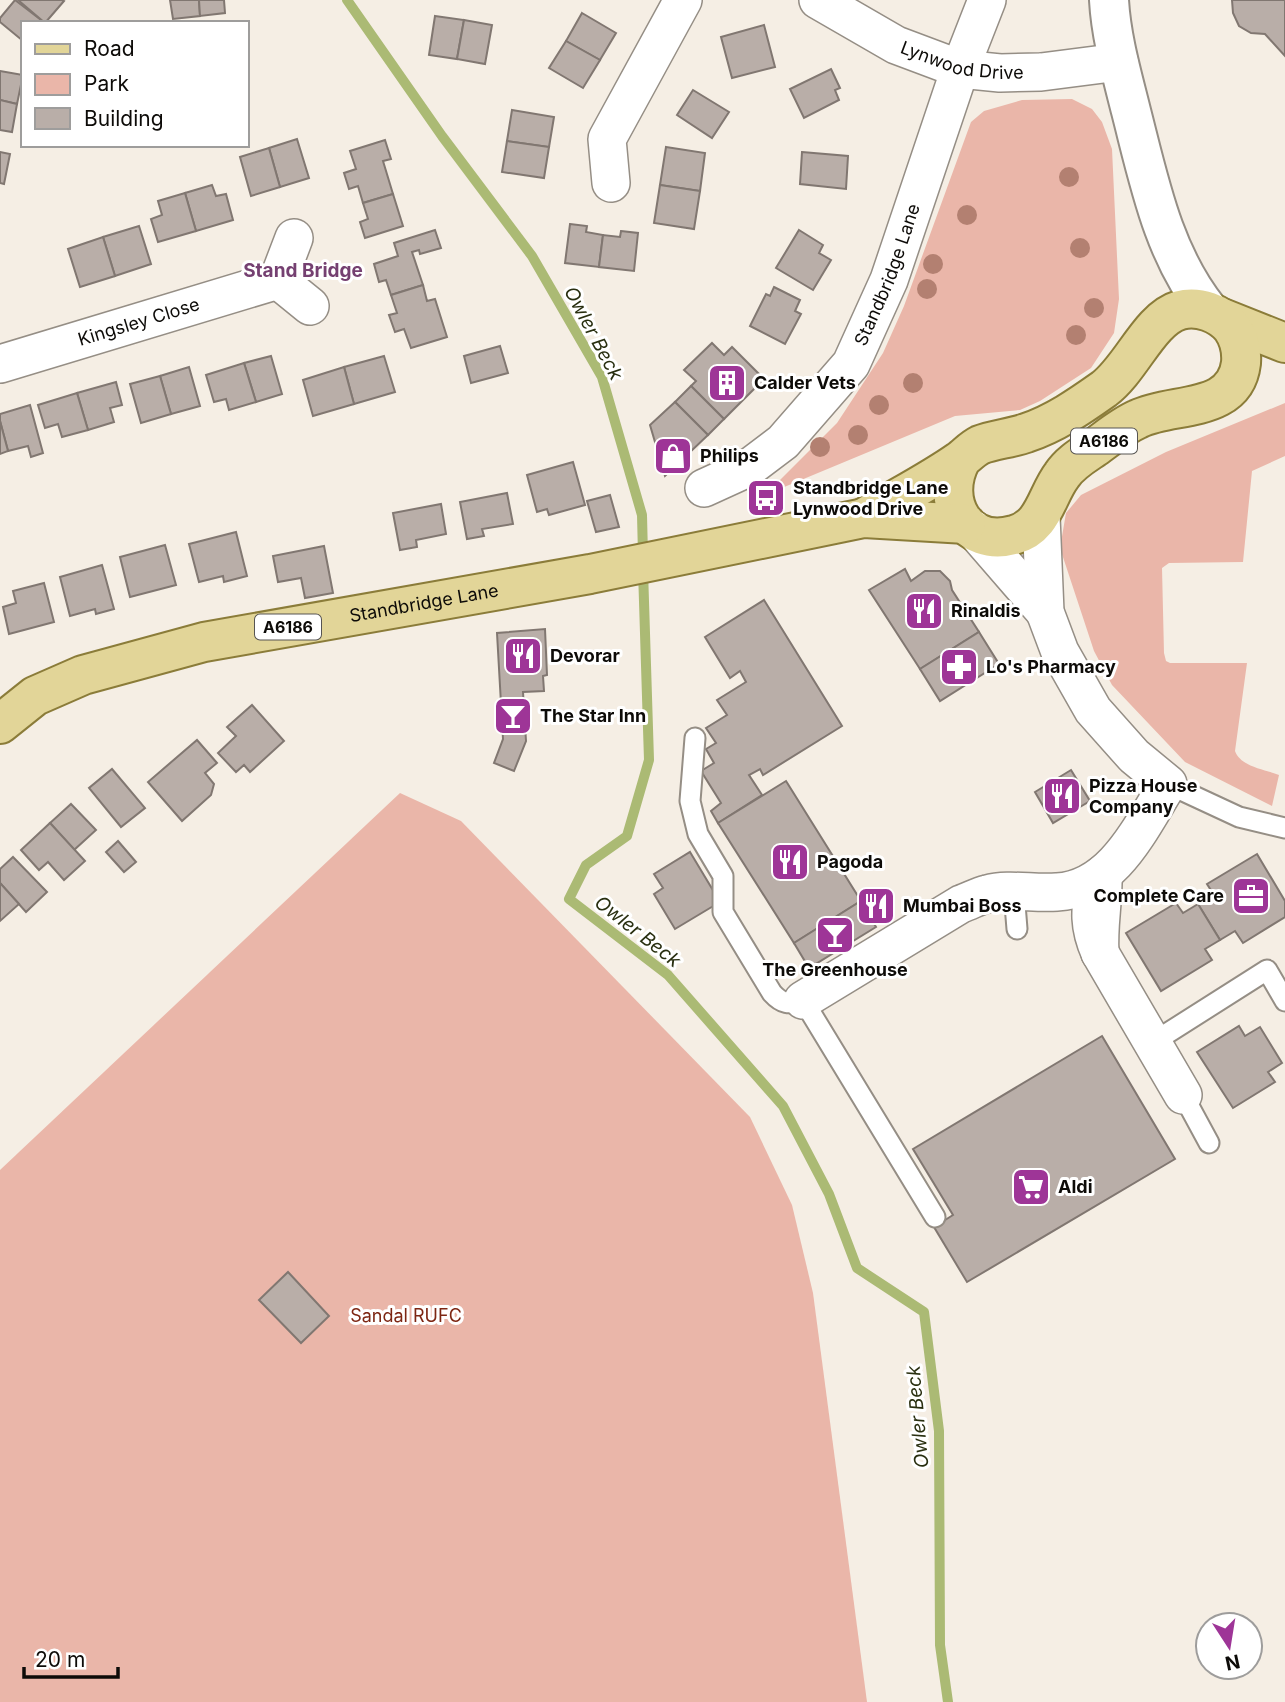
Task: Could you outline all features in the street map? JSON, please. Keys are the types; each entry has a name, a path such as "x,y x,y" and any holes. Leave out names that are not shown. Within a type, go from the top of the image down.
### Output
{"main road":[{"name":"Standbridge Lane","path":"864,518 961,460 980,445 1003,441 1051,423 1105,388 1122,373 1152,331 1180,310 1195,308 1215,314 1231,327 1238,339 1240,367 1236,380 1226,393"},
{"name":"A6186","path":"1215,314 1285,343"},
{"name":"Standbridge Lane","path":"1152,331 1144,363 1148,376 1164,396 1188,405"},
{"name":"A6186","path":"1043,512 1060,476 1073,462 1136,419 1155,412 1216,400 1285,359"},
{"path":"1003,441 1032,453 1042,464 1048,479 1048,494 1043,512"},
{"path":"961,460 952,486 953,500 958,513 970,527"},
{"name":"Standbridge Lane","path":"0,724 36,696 83,675 218,639 590,574 864,518 970,527 992,537 1004,537 1017,535 1027,529 1043,512"}],"street":[{"path":"611,183 592,139 683,0"},
{"name":"Lynwood Drive","path":"818,0 895,45 960,69 1000,74 1041,72 1119,62"},
{"name":"Standbridge Lane","path":"704,488 750,467 783,442 851,364 889,280 960,69 987,0"},
{"name":"Standbridge Lane","path":"1109,0 1119,62 1153,197 1171,250 1192,289 1215,314"},
{"path":"294,239 278,280 310,306"},
{"name":"Standbridge Lane","path":"1152,331 1169,282 1171,250"},
{"name":"Kingsley Close","path":"0,364 278,280"},
{"path":"803,1000 961,904 988,894 1014,891 1060,892 1099,878 1115,865 1168,784 1134,756 1093,710 1060,652 1045,612 1043,512"},
{"path":"970,527 1045,612"},
{"path":"1099,878 1104,889 1099,921 1100,953 1183,1095"}],"lane":[{"path":"695,738 690,801 698,834 723,876 723,912 779,1001 791,1004 803,1000 935,1217"},
{"path":"1168,784 1239,817 1285,828"},
{"path":"1014,891 1017,929"},
{"path":"1152,1043 1267,970 1285,1001"},
{"path":"1183,1095 1209,1143"}],"green space":[{"path":"1072,99 1092,109 1102,122 1112,149 1119,299 1114,333 1091,368 1040,401 1020,410 955,416 765,495 837,423 883,353 904,306 971,122 984,111 1022,100"},
{"path":"1285,403 1285,456 1252,471 1243,562 1169,563 1162,568 1166,661 1247,663 1235,751 1242,761 1279,775 1272,806 1185,762 1112,685 1094,651 1060,548 1066,513 1081,495 1166,452"},
{"name":"Sandal RUFC","path":"400,793 461,821 750,1117 792,1205 813,1293 867,1702 0,1702 0,1170"}],"building":[{"path":"15,0 42,21 21,21 21,39 0,22 0,18"},
{"path":"18,0 64,1 47,21 43,21"},
{"path":"170,0 199,0 200,16 173,19"},
{"path":"199,0 224,0 225,13 200,16"},
{"path":"1232,0 1285,0 1285,56 1265,34 1251,33 1239,26 1233,13"},
{"path":"582,13 616,33 600,60 566,41"},
{"path":"435,16 464,20 457,59 429,55"},
{"path":"464,20 492,25 485,64 457,59"},
{"path":"764,25 775,67 732,78 721,37"},
{"path":"566,41 600,60 583,88 549,68"},
{"path":"831,69 840,88 835,90 839,100 804,118 790,89"},
{"path":"0,71 21,75 17,104 0,100"},
{"path":"693,90 729,112 712,138 677,115"},
{"path":"0,100 17,104 12,132 0,130"},
{"path":"512,110 554,117 549,147 507,141"},
{"path":"297,139 309,178 280,187 269,148"},
{"path":"385,140 391,159 383,161 393,194 363,203 358,186 349,189 344,173 356,169 350,151"},
{"path":"507,141 549,147 544,178 502,172"},
{"path":"666,147 705,153 700,191 660,185"},
{"path":"269,148 280,187 251,196 240,157"},
{"path":"0,152 10,154 4,184 0,183"},
{"path":"802,152 848,156 846,189 800,184"},
{"path":"212,185 216,196 226,194 233,220 196,231 185,193"},
{"path":"660,185 700,191 694,229 654,223"},
{"path":"185,193 196,231 158,242 151,219 162,215 158,201"},
{"path":"393,194 403,226 365,238 360,222 368,219 363,203"},
{"path":"570,224 587,226 586,232 603,235 599,267 565,263"},
{"path":"139,226 151,264 115,276 103,237"},
{"path":"435,230 441,248 420,254 419,250 412,252 423,285 391,295 386,280 379,282 374,264 398,256 394,243"},
{"path":"799,230 823,245 819,253 831,260 813,290 776,268"},
{"path":"621,231 638,233 634,271 599,267 603,235 620,237"},
{"path":"103,237 115,276 80,287 68,249"},
{"path":"423,285 427,301 435,299 447,337 411,348 404,329 395,332 389,315 397,313 391,295"},
{"path":"774,287 800,300 795,311 801,314 785,344 750,326 766,294 770,296"},
{"name":"Calder Vets","path":"712,343 724,355 732,347 764,379 724,419 691,386 696,381 684,370"},
{"path":"500,346 508,373 471,383 464,356"},
{"path":"271,356 282,394 256,402 244,363"},
{"path":"384,356 395,392 354,404 344,367"},
{"path":"244,363 256,402 229,410 226,399 214,402 206,375"},
{"path":"189,367 200,406 171,414 160,376"},
{"path":"344,367 354,404 313,416 303,380"},
{"path":"160,376 171,414 141,423 130,384"},
{"path":"116,382 122,405 110,408 114,422 88,430 77,393"},
{"path":"691,386 724,419 708,435 675,402"},
{"path":"77,393 88,430 62,437 58,424 45,428 38,405"},
{"name":"Philips","path":"675,402 708,435 665,476 650,425"},
{"path":"30,405 43,453 31,457 28,446 8,451 0,421 0,414"},
{"path":"0,421 8,451 0,454"},
{"path":"573,462 585,505 549,515 547,509 537,512 527,475"},
{"path":"507,493 513,524 482,529 484,536 467,539 460,502"},
{"path":"610,495 619,527 596,532 587,501"},
{"path":"441,504 446,534 416,540 417,547 400,550 393,513"},
{"path":"236,532 247,576 224,582 223,576 199,582 189,544"},
{"path":"165,545 176,585 130,597 120,557"},
{"path":"324,546 333,593 305,598 301,578 278,582 273,556"},
{"path":"102,565 114,609 96,614 95,609 70,616 60,577"},
{"name":"Rinaldis","path":"905,569 911,581 925,571 940,571 950,581 952,590 979,632 920,669 869,590"},
{"path":"44,583 54,622 9,634 3,607 16,603 13,591"},
{"path":"764,600 842,726 763,775 760,769 749,775 762,795 718,823 711,811 721,803 701,771 714,763 706,749 716,743 706,728 727,715 717,700 746,682 740,671 730,678 705,637"},
{"name":"The Star Inn","path":"545,629 547,675 543,676 544,691 523,692 526,741 514,771 494,763 503,739 497,633"},
{"name":"Lo's Pharmacy","path":"979,632 999,664 940,701 920,669"},
{"path":"252,705 284,741 250,772 244,765 236,772 218,753 236,736 227,727"},
{"path":"197,740 217,763 205,773 214,784 211,795 182,821 148,782"},
{"path":"112,769 145,808 121,827 89,788"},
{"name":"Pizza House Company","path":"1071,770 1090,801 1053,823 1035,792"},
{"name":"Pagoda","path":"786,781 861,901 794,943 718,823"},
{"path":"71,804 96,830 74,850 50,823"},
{"path":"50,823 85,861 64,880 48,862 39,870 21,850"},
{"path":"118,841 136,862 124,872 106,852"},
{"path":"690,852 720,902 675,929 654,894 663,888 654,874"},
{"path":"1257,854 1285,901 1285,917 1243,943 1235,931 1220,940 1198,904 1214,895 1207,884"},
{"path":"13,857 47,892 26,912 0,883 0,869"},
{"path":"0,883 19,904 0,921"},
{"name":"The Greenhouse","path":"880,889 893,910 873,922 876,927 809,968 794,943"},
{"path":"1176,903 1183,913 1198,904 1220,940 1205,949 1212,960 1161,991 1126,933"},
{"path":"1239,1026 1245,1036 1260,1027 1282,1063 1268,1072 1275,1082 1233,1108 1197,1052"},
{"name":"Aldi","path":"1102,1036 1175,1159 967,1282 934,1227 953,1215 913,1149"},
{"path":"288,1272 329,1316 301,1343 259,1300"}],"waterway":[{"name":"Owler Beck","path":"347,0 442,136 532,256 602,377 642,515 643,555"},
{"name":"Owler Beck","path":"643,570 649,760 627,836 586,865 569,899 668,975 783,1106 829,1194 857,1268 924,1312 939,1431 940,1645 948,1702"}],"place":[{"name":"Calder Vets","path":"727,383"},
{"name":"Philips","path":"673,456"},
{"name":"Standbridge Lane Lynwood Drive","path":"766,498"},
{"name":"Rinaldis","path":"924,611"},
{"name":"Devorar","path":"523,656"},
{"name":"Lo's Pharmacy","path":"959,667"},
{"name":"The Star Inn","path":"513,716"},
{"name":"Pizza House Company","path":"1062,796"},
{"name":"Pagoda","path":"790,862"},
{"name":"Complete Care","path":"1251,896"},
{"name":"Mumbai Boss","path":"876,906"},
{"name":"The Greenhouse","path":"835,935"},
{"name":"Aldi","path":"1031,1187"}],"district":[{"name":"Stand Bridge","path":"303,270"}]}
